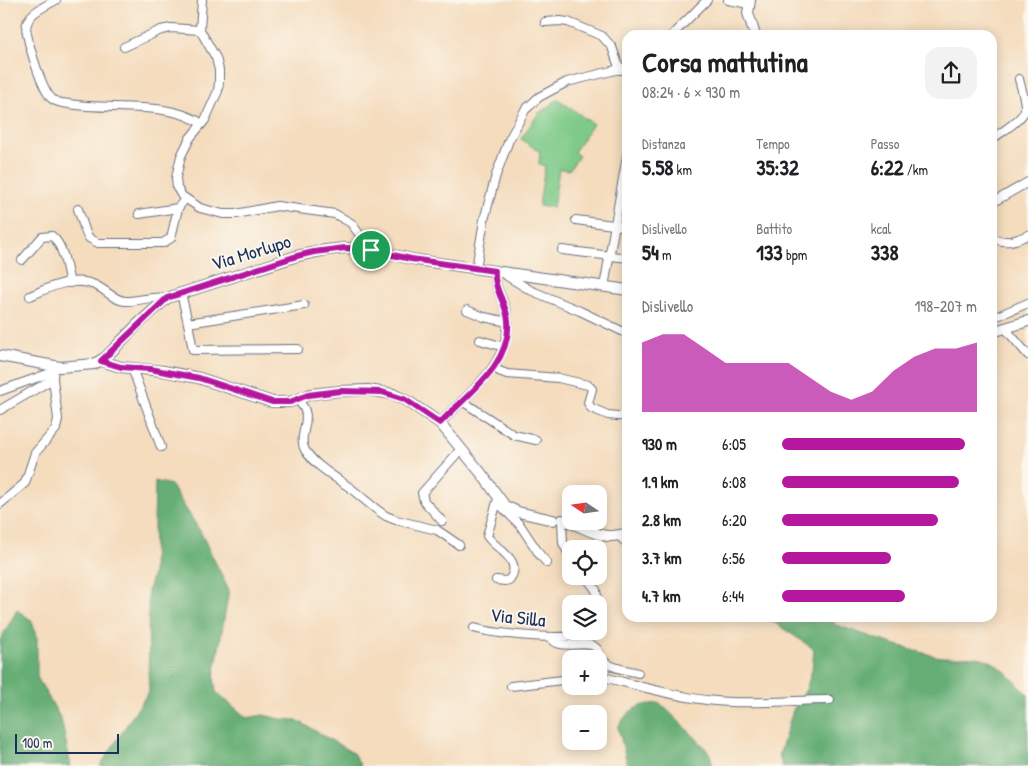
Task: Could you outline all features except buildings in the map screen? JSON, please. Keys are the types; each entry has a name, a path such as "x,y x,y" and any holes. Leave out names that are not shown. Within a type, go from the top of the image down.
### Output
{"main road":[{"path":"749,2 749,17 753,30"},
{"name":"Via Morlupo","path":"101,361 167,298 307,254 345,248 371,250 411,259 622,289"},
{"path":"997,330 1028,321"},
{"path":"0,356 53,372 88,366 101,361 114,366 163,371 199,378 272,402 285,403 311,394 340,391 382,392 404,399 440,423 488,481 498,500 505,506 515,511 560,521 594,534 612,537 622,535"}],"street":[{"path":"56,0 31,16 26,29 39,73 47,92 53,100 87,107 158,110 188,116 202,124"},
{"path":"202,0 200,30 213,51 218,64 220,75 218,91 202,124 186,145 178,166 177,188 185,199 204,210 223,214 236,214 277,206 335,214 351,223 371,250"},
{"path":"677,30 707,0"},
{"path":"728,0 749,2"},
{"path":"545,22 568,22 602,36 612,47 622,64"},
{"path":"124,47 161,30 171,28 200,30"},
{"path":"476,268 482,227 494,183 509,140 522,113 539,97 562,84 622,68"},
{"path":"997,135 1024,114 1025,105 1019,79"},
{"path":"604,287 622,182"},
{"path":"997,200 1028,182"},
{"path":"78,209 86,233 93,241 106,244 166,243 174,232 178,208 185,199"},
{"path":"139,214 178,208"},
{"path":"576,220 622,226"},
{"path":"997,240 1010,242 1028,235"},
{"path":"22,260 42,238 46,236 53,237 62,253 70,283"},
{"path":"562,250 622,257"},
{"path":"440,423 494,367 504,347 508,335 508,322 506,307 495,283 498,272 528,289 580,311 622,333"},
{"path":"30,296 53,286 70,283 94,285 122,300 129,301 154,296 167,298"},
{"path":"181,293 193,350 298,349"},
{"path":"1000,314 1028,303"},
{"path":"188,323 304,305"},
{"path":"467,310 484,317 508,322"},
{"path":"1005,328 1028,355"},
{"path":"480,340 504,347"},
{"path":"494,367 507,374 558,378 588,385 592,389 588,403 590,408 608,415 622,416"},
{"path":"132,368 161,447"},
{"path":"0,392 53,372"},
{"path":"0,410 53,372"},
{"path":"0,504 25,483 35,453 56,429 58,419 53,372"},
{"path":"298,400 304,407 306,414 304,447 313,459 386,516 438,530 458,546"},
{"path":"462,400 514,435 536,440"},
{"path":"442,521 424,501 422,493 461,449"},
{"path":"498,500 520,525 547,563"},
{"path":"496,580 505,582 509,580 514,569 509,557 486,536 498,500"},
{"path":"560,521 563,540"},
{"name":"Via Silla","path":"474,628 489,631 562,637"},
{"path":"551,637 557,643 584,644 595,646 599,650"},
{"path":"607,663 638,673"},
{"path":"607,678 650,689 714,701 830,700"},
{"path":"511,686 562,680"}],"green space":[{"path":"558,99 593,124 574,152 579,156 569,170 559,169 553,208 539,206 545,166 539,164 540,152 521,139 538,114"},
{"path":"155,481 171,485 200,531 229,590 214,677 216,692 247,718 263,715 297,720 353,753 361,766 100,766 149,691 148,590 153,574"},
{"path":"17,610 31,620 37,635 37,677 61,719 71,766 0,766 0,640"},
{"path":"774,622 834,622 833,624 936,656 979,657 992,662 1007,673 1028,695 1028,766 782,766 779,756 793,710 806,690 812,670 814,649"},
{"path":"660,703 701,743 710,754 713,766 626,766 627,763 618,727 635,708"}],"route":[{"path":"345,248 371,250 411,259 495,271 495,283 506,307 508,318 508,335 504,347 489,373 440,423 409,402 393,394 368,390 340,391 308,395 298,400 280,403 260,399 199,378 150,369 121,367 101,361 167,298 297,256 345,248"}]}
